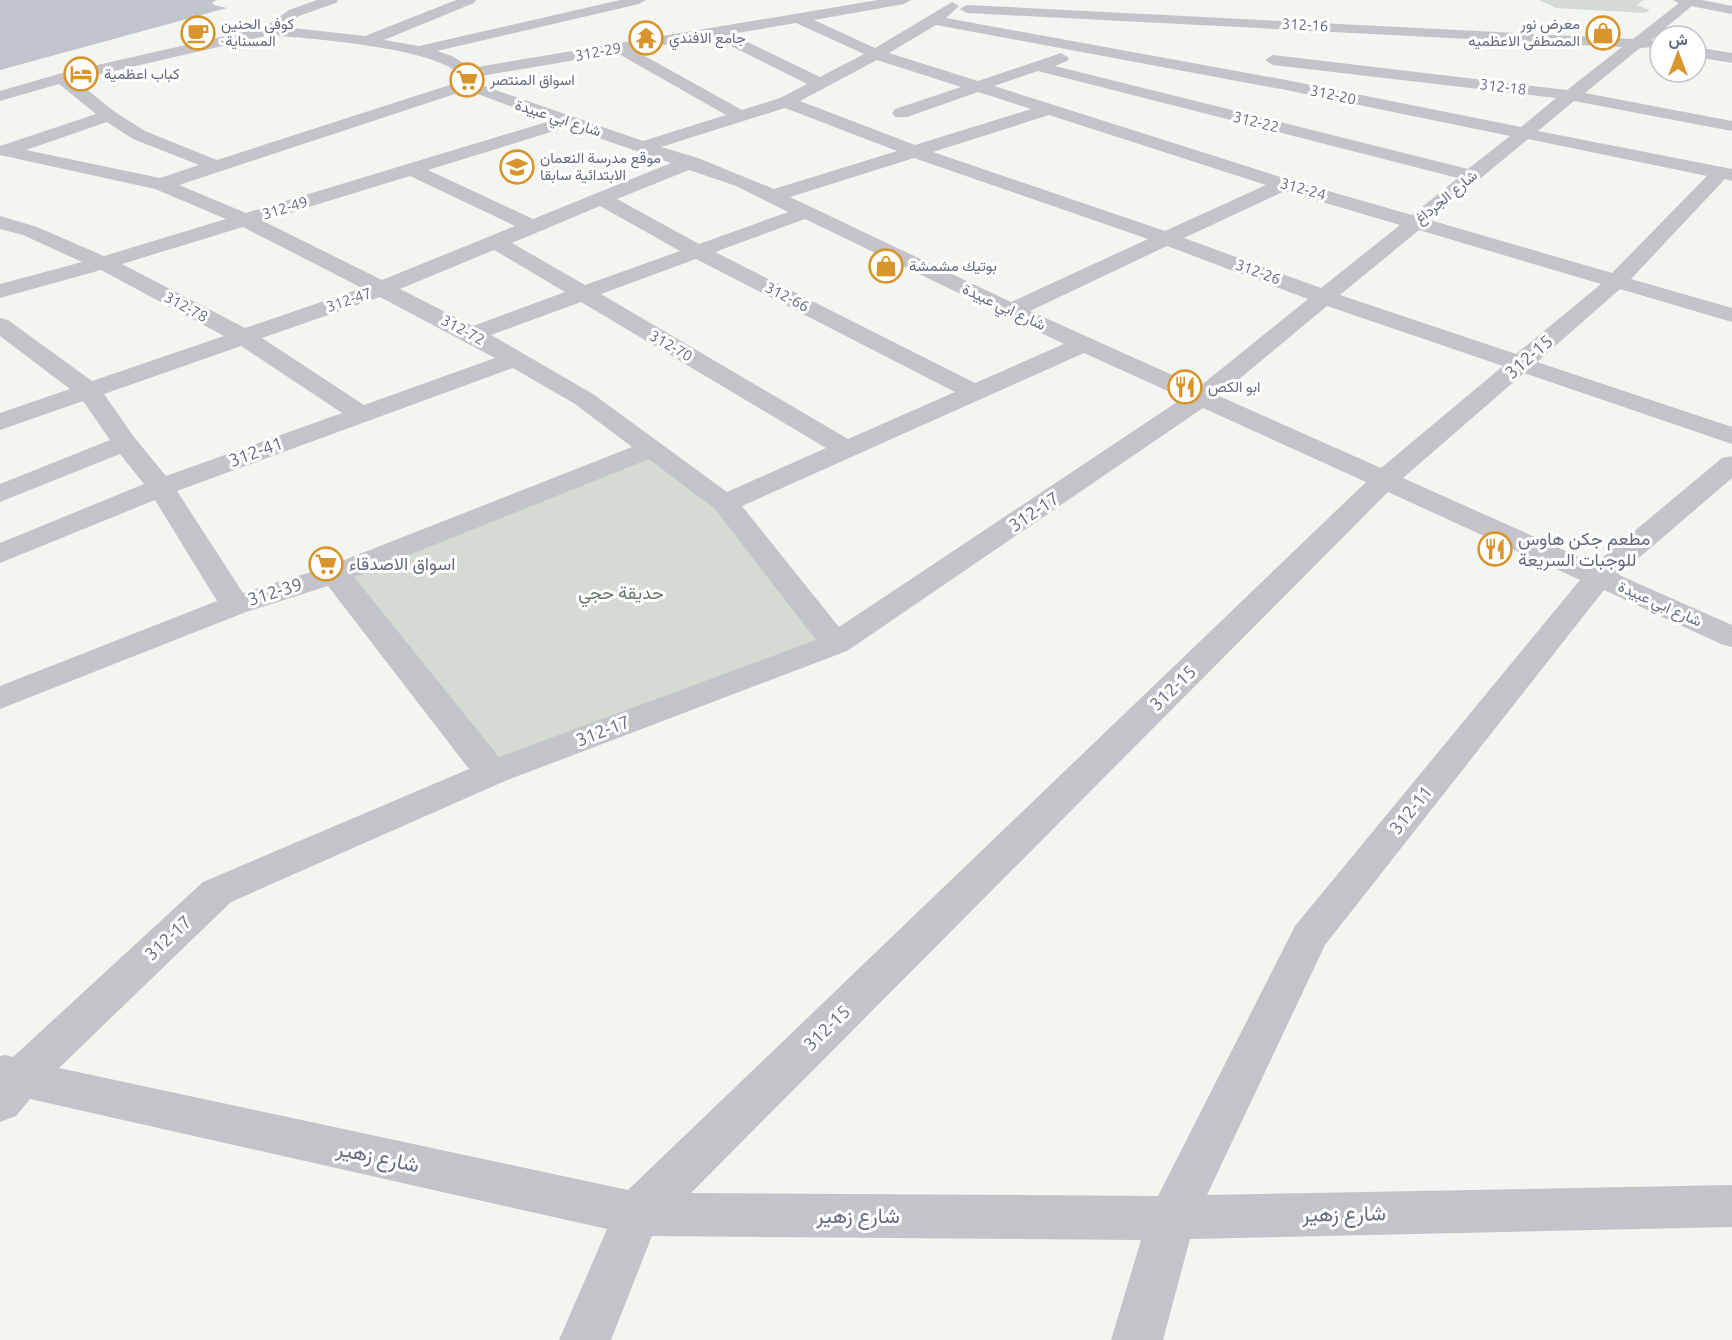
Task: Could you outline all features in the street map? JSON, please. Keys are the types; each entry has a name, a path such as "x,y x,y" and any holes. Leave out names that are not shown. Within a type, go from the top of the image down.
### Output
{"street":[{"path":"0,96 62,78 270,30 294,13 331,0"},
{"path":"367,41 469,0"},
{"path":"419,51 639,0"},
{"name":"312-29","path":"161,184 471,78 619,48 904,0"},
{"path":"1712,0 1732,3"},
{"path":"1683,1 1732,10"},
{"name":"شارع الجرداغ","path":"1202,397 1571,95 1638,43 1683,1"},
{"path":"564,3 590,10"},
{"path":"644,147 786,102 876,54 934,20 954,4"},
{"name":"312-16","path":"954,4 1648,44"},
{"path":"1184,123 1286,85 1267,50 1238,8"},
{"name":"312-24","path":"798,18 876,54 1283,184 1732,314"},
{"name":"312-20","path":"934,20 1286,85 1726,174"},
{"name":"شارع ابي عبيدة","path":"270,30 367,41 419,51 446,59 471,78 477,90 483,93 691,162 773,196 1011,311 1732,637"},
{"path":"716,32 818,83"},
{"path":"619,48 741,117"},
{"path":"901,113 1041,67 1083,49"},
{"name":"312-18","path":"1267,50 1571,95 1732,126"},
{"path":"1708,54 1732,58"},
{"name":"312-22","path":"1041,67 1472,176"},
{"path":"62,78 110,116 139,135 174,151 217,166"},
{"name":"312-26","path":"786,102 913,151 1166,238 1324,297 1732,436"},
{"path":"773,196 1049,109"},
{"path":"3,152 110,116"},
{"name":"312-49","path":"0,291 103,263 569,122"},
{"path":"1143,139 1163,131"},
{"name":"312-72","path":"3,152 161,184 245,220 383,288 472,334 584,399 725,503 836,644"},
{"name":"312-47","path":"0,422 383,288 691,162"},
{"path":"411,169 533,227"},
{"name":"312-15","path":"637,1214 1384,480 1617,281 1726,174"},
{"path":"1011,311 1283,184"},
{"name":"312-66","path":"602,199 698,252 974,393"},
{"path":"472,334 806,212"},
{"name":"312-78","path":"0,222 30,231 103,263 244,337 361,414"},
{"name":"312-70","path":"496,242 847,449"},
{"path":"0,325 88,391 125,443 161,487 236,605"},
{"path":"725,503 1084,344"},
{"name":"312-41","path":"0,554 161,487 514,358"},
{"name":"312-17","path":"7,1084 217,892 492,773 836,644 1202,397"},
{"path":"0,494 125,443"},
{"name":"312-39","path":"0,698 236,605 335,574 651,449"},
{"name":"312-11","path":"1137,1340 1172,1218 1309,937 1599,576 1732,464"},
{"path":"335,574 492,773"},
{"name":"شارع زهير","path":"7,1084 637,1214 1172,1218 1732,1206"},
{"path":"585,1340 637,1214"}],"green space":[{"path":"1539,0 1644,0 1637,5 1650,10 1645,13 1556,8"},
{"name":"حديقة حجي","path":"651,449 725,503 836,644 492,773 342,583 380,554"}],"shaded area":[{"path":"0,0 216,0 212,3 214,5 227,8 0,70"}],"place":[{"name":"كوفي الحنين -المسناية","path":"198,33"},
{"name":"معرض نور المصطفى الاعظميه","path":"1603,33"},
{"name":"جامع الافندي","path":"646,38"},
{"name":"كباب اعظمية","path":"81,74"},
{"name":"اسواق المنتصر","path":"467,80"},
{"name":"موقع مدرسة النعمان الابتدائية سابقا","path":"517,167"},
{"name":"بوتيك مشمشة","path":"886,266"},
{"name":"ابو الكص","path":"1185,387"},
{"name":"مطعم جكن هاوس للوجبات السريعة","path":"1495,549"},
{"name":"اسواق الاصدقاء","path":"326,564"}]}
